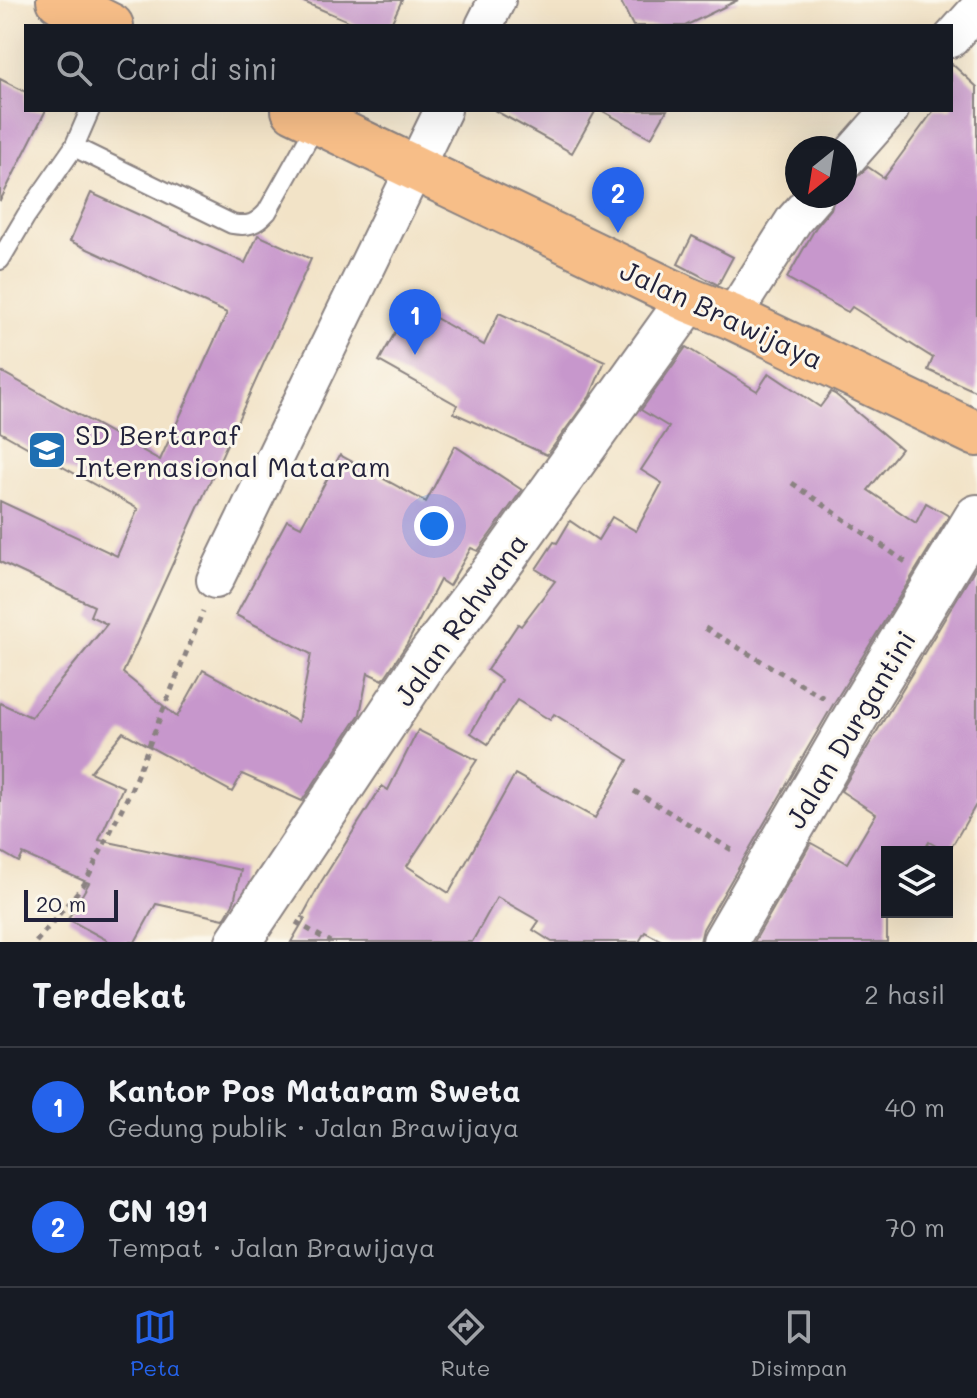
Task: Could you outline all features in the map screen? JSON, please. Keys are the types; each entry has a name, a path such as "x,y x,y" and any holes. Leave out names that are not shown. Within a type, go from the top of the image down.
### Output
{"main road":[{"path":"59,0 107,24"},
{"name":"Jalan Brawijaya","path":"306,115 689,300 732,317 977,434"}],"street":[{"path":"485,24 497,0"},
{"path":"953,37 977,10"},
{"path":"215,580 442,112"},
{"path":"857,147 888,112"},
{"path":"732,317 804,208"},
{"name":"Jalan Rahwana","path":"238,942 425,662 513,546 689,300"},
{"name":"Jalan Durgantini","path":"725,942 856,716 977,517"}],"lane":[{"path":"0,260 74,147 89,112"},
{"path":"74,147 232,224 246,226 257,223 267,212 306,115"}],"path":[{"path":"792,483 937,584"},
{"path":"36,942 85,883 131,790 215,580"},
{"path":"705,628 856,716"},
{"path":"634,791 767,871"}],"building":[{"path":"299,0 402,0 391,24 355,24"},
{"path":"620,0 738,0 689,24 632,24"},
{"path":"953,65 977,87 977,392 928,370 933,358 852,307 848,312 787,278 816,227 831,208 857,208 857,177 868,167 884,178 933,112 953,112"},
{"path":"0,79 24,91 24,112 45,112 0,201"},
{"path":"498,112 595,112 572,153"},
{"path":"605,112 666,112 651,138"},
{"path":"91,193 245,263 258,235 311,259 123,673 177,717 203,670 298,722 311,654 236,615 287,520 301,527 340,455 426,502 455,446 522,490 478,551 471,548 449,586 440,580 407,644 383,680 368,673 360,714 302,801 242,774 232,792 123,732 90,772 123,787 99,840 241,870 234,902 224,919 156,904 135,942 110,942 68,919 89,883 23,854 19,862 0,851 0,703 31,717 107,624 90,616 94,606 0,562 0,501 117,556 138,509 0,432 0,371 160,460 227,313 70,241"},
{"path":"692,236 733,257 718,285 678,264"},
{"path":"411,304 484,345 499,313 605,361 590,396 547,455 454,413 457,405 379,361"},
{"path":"686,347 757,391 769,373 820,407 831,392 835,394 901,449 868,490 916,523 926,503 949,516 834,703 703,929 700,942 664,942 645,932 639,942 552,942 533,930 539,921 497,897 472,942 291,942 321,882 382,786 388,790 418,730 477,760 407,866 449,893 515,774 595,818 628,760 554,714 550,720 517,700 488,744 471,733 501,680 487,670 518,624 521,626 555,581 536,569 570,521 598,540 612,517 636,531 662,483 641,470 669,427 641,410"},
{"path":"977,565 977,803 952,846 936,846 929,842 927,846 881,846 881,918 887,918 887,942 754,942 811,843 847,863 876,814 841,791"}],"place":[{"name":"CN 191","path":"618,233"},
{"name":"Kantor Pos Mataram Sweta","path":"415,355"},
{"name":"SD Bertaraf Internasional Mataram","path":"47,450"}]}
